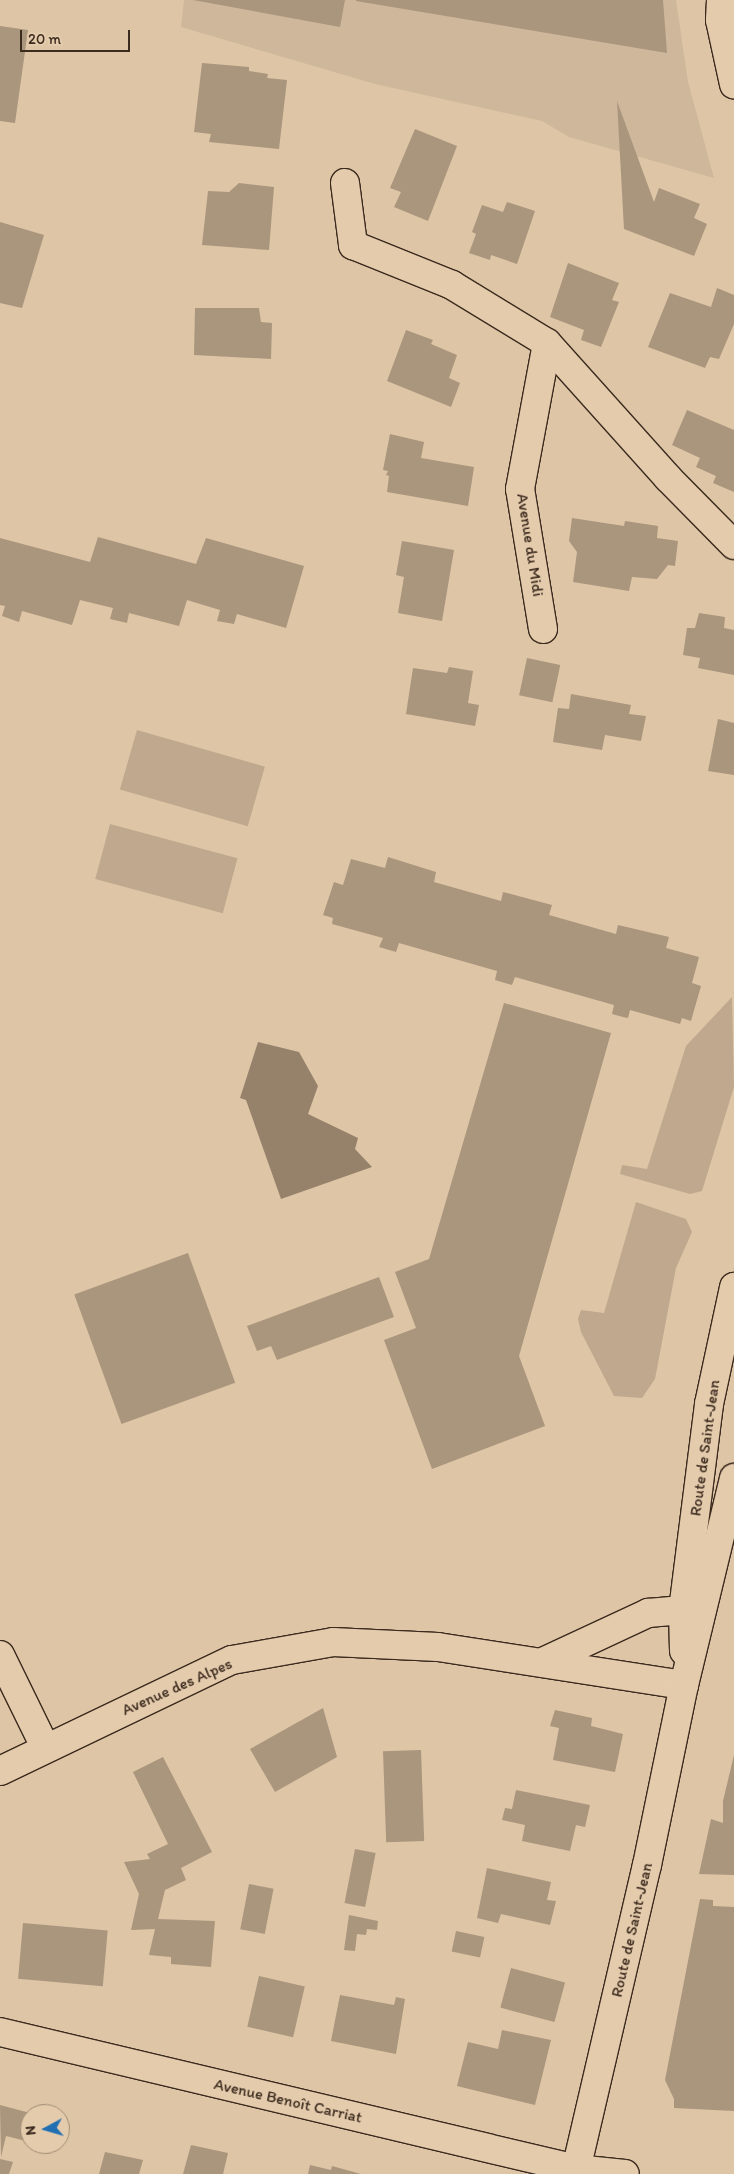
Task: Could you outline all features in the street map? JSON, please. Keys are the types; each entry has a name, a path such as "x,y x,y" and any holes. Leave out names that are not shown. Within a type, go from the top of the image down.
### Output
{"street":[{"path":"721,0 720,20 734,84"},
{"path":"345,183 353,245 452,285 547,343 668,478 734,545"},
{"name":"Avenue du Midi","path":"543,629 520,489 547,343"},
{"name":"Route de Saint-Jean","path":"576,2172 647,1865 684,1685 692,1614 709,1404 729,1328 734,1287"},
{"name":"Route de Saint-Jean","path":"692,1614 734,1478"},
{"path":"545,1661 648,1613 692,1614"},
{"name":"Avenue des Alpes","path":"0,1771 232,1660 333,1642 438,1647 545,1661 595,1674 684,1685"},
{"path":"0,1655 45,1748"},
{"name":"Avenue Benoît Carriat","path":"0,2032 576,2172 625,2174"}],"shaded area":[{"path":"184,0 676,0 688,82 714,178 569,137 542,121 375,84 181,27"},
{"path":"137,730 265,767 248,826 120,790"},
{"path":"110,824 238,858 223,913 95,879"},
{"path":"732,997 734,1087 702,1191 690,1194 620,1174 622,1165 647,1169 686,1046"},
{"path":"258,1042 299,1052 318,1086 308,1114 358,1138 355,1149 372,1167 281,1199 246,1100 240,1098"},
{"path":"636,1202 686,1219 692,1232 676,1268 655,1379 642,1398 614,1396 581,1332 578,1319 581,1310 604,1313"}],"building":[{"path":"193,0 345,0 340,27"},
{"path":"663,0 667,53 356,1"},
{"path":"0,26 28,30 15,123 0,121"},
{"path":"202,63 249,67 249,71 268,74 267,78 287,80 279,149 209,142 211,134 194,132"},
{"path":"617,101 654,202 659,188 700,204 694,218 707,224 694,256 624,229"},
{"path":"415,129 457,146 428,221 394,207 401,192 390,188"},
{"path":"239,183 274,187 269,250 202,245 208,191 229,192"},
{"path":"507,202 535,211 517,264 491,255 490,260 469,253 476,234 472,232 482,205 503,212"},
{"path":"0,222 44,235 22,308 0,303"},
{"path":"568,263 619,283 612,300 619,302 601,347 581,340 584,330 550,317"},
{"path":"717,288 734,295 734,324 719,359 710,357 705,368 648,347 670,293 711,307"},
{"path":"195,308 259,308 261,322 272,323 271,359 194,355"},
{"path":"406,330 433,340 431,344 457,355 449,378 460,383 451,407 387,381"},
{"path":"687,410 734,430 734,492 713,483 716,476 696,467 700,458 672,445"},
{"path":"390,434 424,442 421,458 474,467 468,506 387,492 389,476 386,475 388,471 383,470"},
{"path":"572,518 624,526 625,521 658,526 657,538 678,541 675,566 668,565 657,579 632,577 629,591 573,582 577,552 569,541"},
{"path":"98,537 196,564 206,538 304,566 286,628 237,614 234,624 217,621 220,610 187,600 179,626 129,613 127,623 110,619 113,608 80,600 72,625 22,611 19,622 2,616 5,606 0,605 0,538 90,562"},
{"path":"402,541 454,550 442,621 398,613 404,577 396,575"},
{"path":"699,613 725,617 724,628 734,630 734,675 698,668 700,658 683,655 687,628 695,628"},
{"path":"527,658 560,665 552,702 519,695"},
{"path":"449,667 473,671 468,703 479,705 475,726 406,714 413,668 447,673"},
{"path":"571,694 631,705 629,714 646,716 641,741 605,735 602,750 553,742 558,708 569,709"},
{"path":"718,719 734,723 734,775 708,771"},
{"path":"388,857 436,872 434,882 501,901 503,892 552,905 549,915 616,934 618,925 669,937 666,948 699,957 692,983 701,986 691,1021 682,1018 680,1024 630,1010 628,1018 623,1017 612,1014 614,1005 515,977 512,985 495,980 497,971 399,943 396,952 379,947 383,938 332,924 333,918 323,915 334,882 343,885 351,859 385,868"},
{"path":"504,1003 611,1033 519,1356 545,1426 432,1469 384,1340 416,1328 395,1272 429,1259"},
{"path":"188,1253 235,1383 121,1424 74,1294"},
{"path":"379,1277 394,1317 277,1360 271,1346 257,1351 247,1326"},
{"path":"323,1708 337,1757 275,1792 250,1749"},
{"path":"555,1710 592,1718 591,1726 623,1734 615,1772 553,1760 559,1728 550,1726"},
{"path":"421,1750 424,1841 386,1842 383,1751"},
{"path":"734,1755 734,1875 699,1874 711,1819 723,1823 723,1801"},
{"path":"163,1757 212,1852 181,1868 186,1880 165,1890 158,1919 215,1921 211,1967 171,1964 171,1957 149,1955 155,1929 131,1930 139,1894 124,1862 150,1859 147,1854 168,1844 133,1772"},
{"path":"516,1790 590,1805 585,1827 576,1825 570,1851 522,1841 525,1825 502,1820 505,1808 512,1809"},
{"path":"355,1849 376,1853 365,1907 345,1903"},
{"path":"487,1868 551,1882 547,1900 556,1901 550,1925 501,1914 498,1923 477,1918"},
{"path":"249,1884 274,1889 265,1934 240,1929"},
{"path":"700,1899 713,1900 713,1906 734,1907 734,2111 674,2108 674,2099 665,2080"},
{"path":"349,1915 378,1921 377,1930 367,1929 366,1935 357,1934 355,1951 344,1950"},
{"path":"23,1923 108,1930 103,1986 18,1979"},
{"path":"456,1931 484,1937 480,1958 452,1952"},
{"path":"511,1968 565,1982 554,2022 500,2008"},
{"path":"259,1976 305,1987 293,2037 247,2027"},
{"path":"340,1995 394,2005 396,1997 405,1999 396,2054 331,2041"},
{"path":"502,2030 551,2040 535,2105 457,2086 468,2042 498,2049"},
{"path":"0,2105 20,2110 20,2140 6,2136 1,2157"},
{"path":"191,2145 228,2153 223,2174 183,2174"},
{"path":"105,2152 143,2160 139,2174 99,2174"},
{"path":"0,2159 13,2162 9,2174 0,2174"},
{"path":"310,2165 331,2170 332,2166 361,2174 308,2174"}]}
